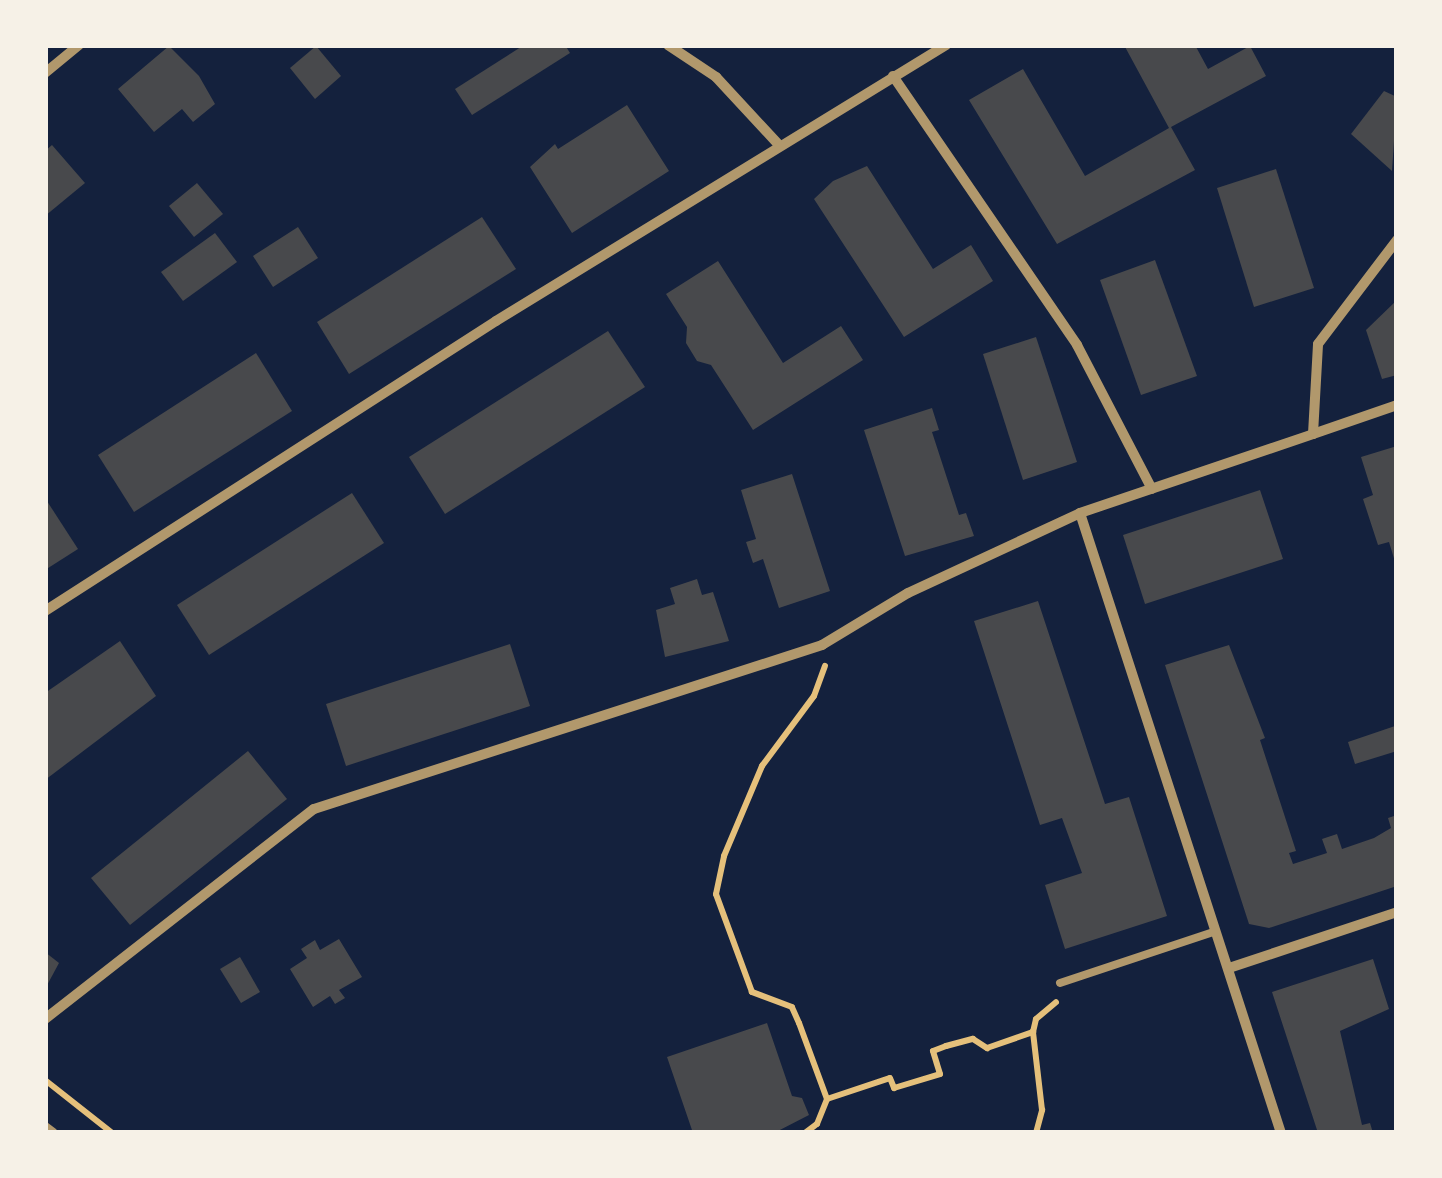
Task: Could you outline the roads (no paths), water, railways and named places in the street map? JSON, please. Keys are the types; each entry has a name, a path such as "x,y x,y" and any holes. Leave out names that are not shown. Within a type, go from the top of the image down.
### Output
{"street":[{"path":"45,72 79,45"},
{"path":"668,45 716,77 778,144"},
{"path":"45,611 778,144 946,45"},
{"path":"894,76 1076,345 1152,489"},
{"path":"1314,434 1318,344 1397,240"},
{"path":"45,1019 314,809 822,645 908,593 1080,513 1397,406"},
{"path":"1080,513 1281,1133"},
{"path":"1229,968 1397,912"},
{"path":"45,1127 53,1133"}],"lane":[{"path":"1060,983 1216,931"}]}
